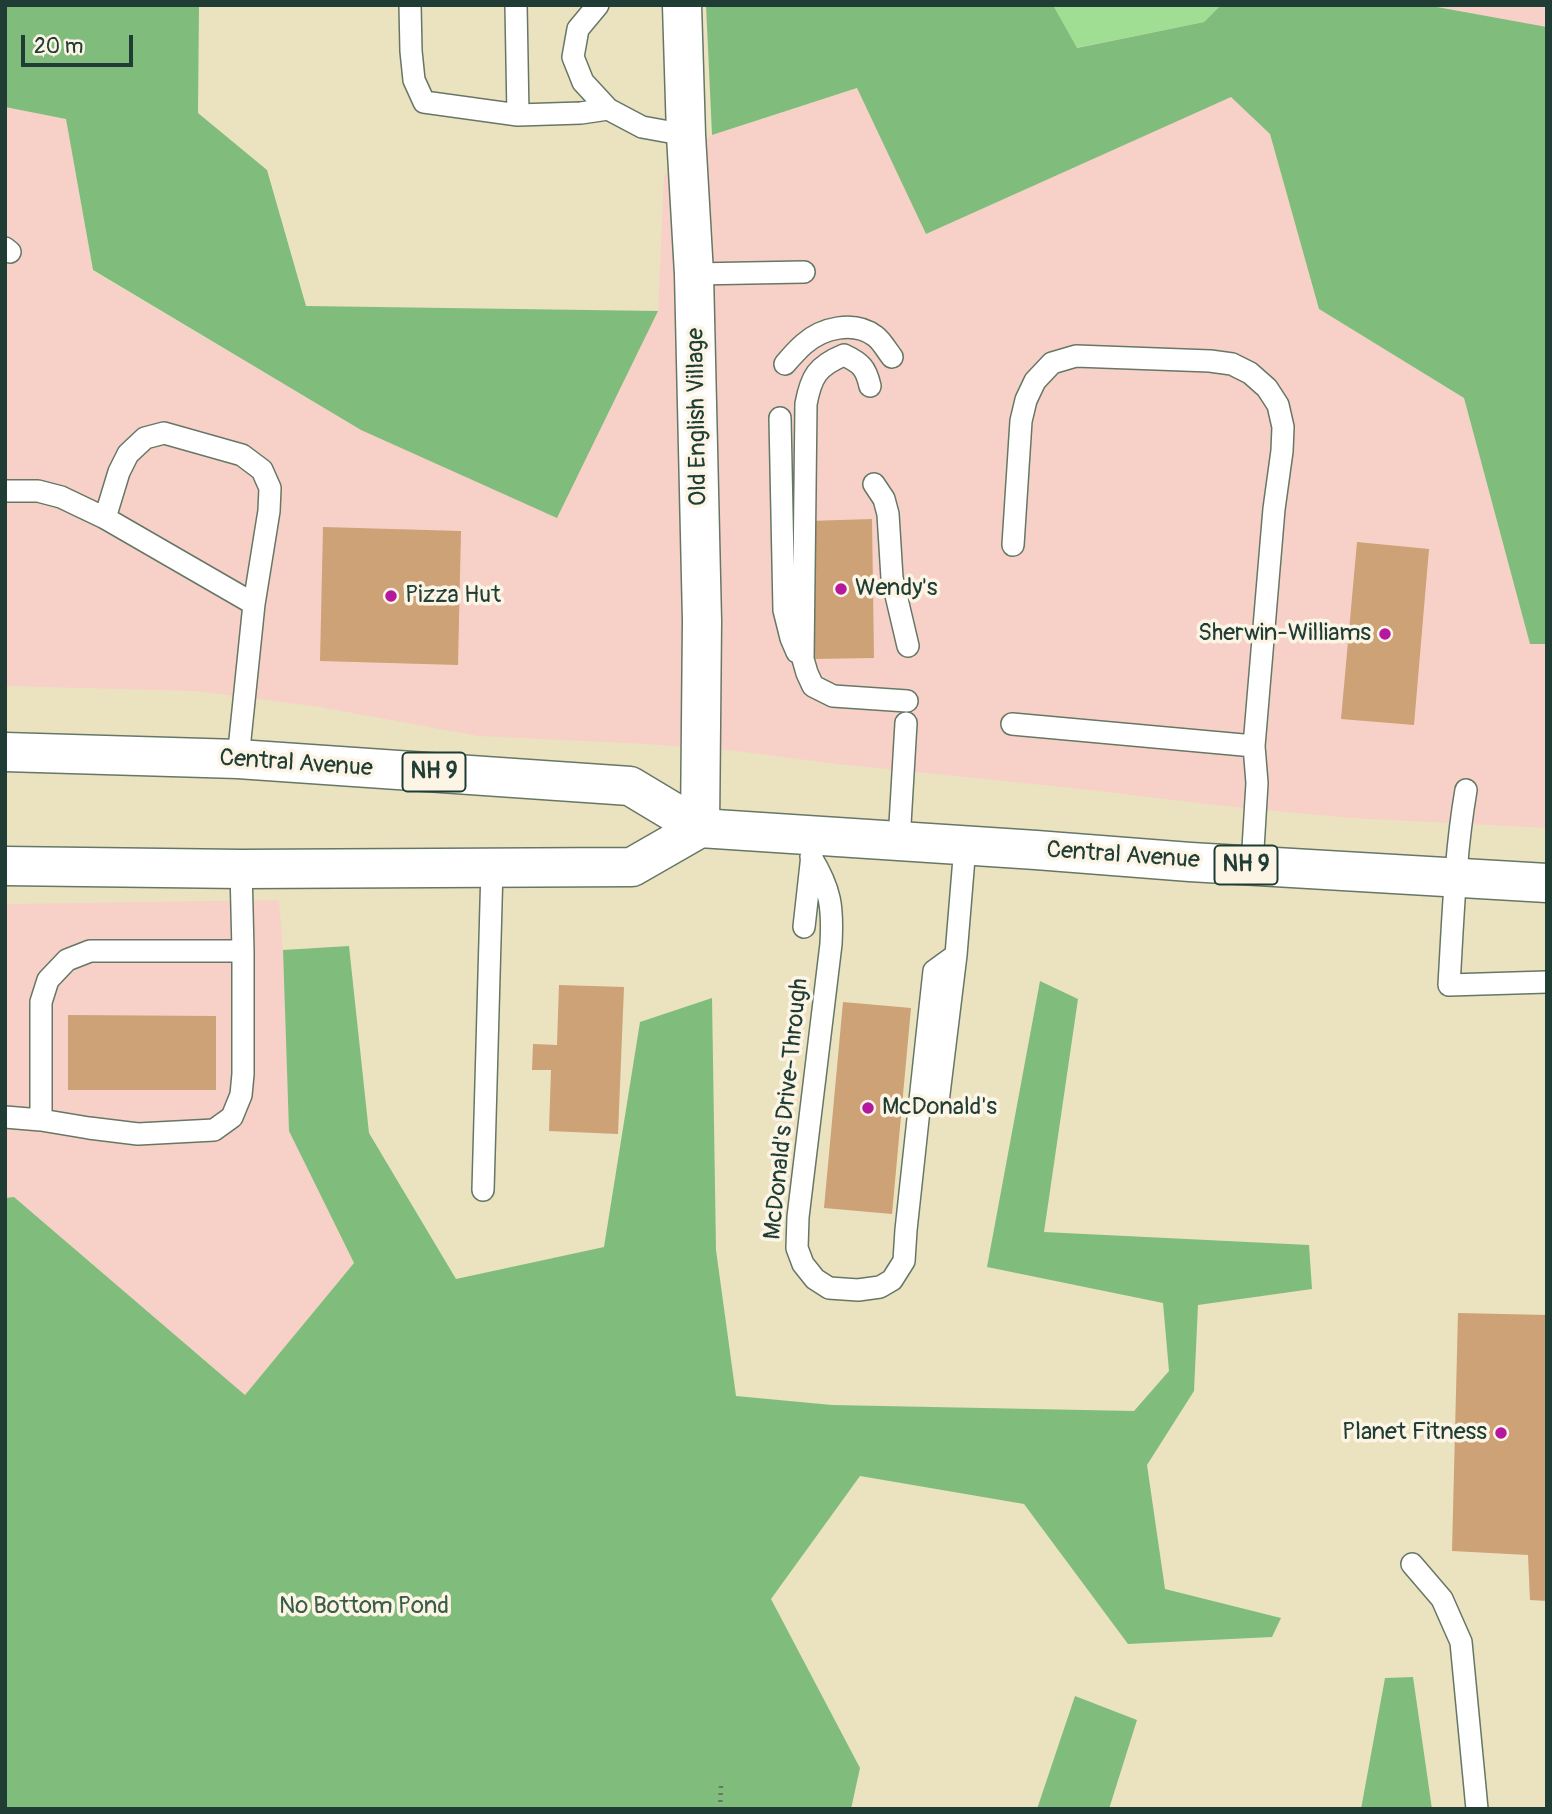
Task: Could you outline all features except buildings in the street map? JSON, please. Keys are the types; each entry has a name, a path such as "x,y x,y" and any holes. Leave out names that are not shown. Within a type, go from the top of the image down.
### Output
{"main road":[{"name":"Old English Village","path":"682,5 694,274 702,621 700,828"},
{"name":"Central Avenue","path":"5,752 238,759 630,786 700,828 813,846 899,841 1190,862 1547,883"},
{"path":"5,866 241,869 632,867 700,828"}],"lane":[{"path":"410,5 414,80 424,102 518,115 581,113 608,109"},
{"path":"516,5 518,115"},
{"path":"598,5 578,29 573,57 583,82 608,109 642,127 686,135"},
{"path":"694,274 804,272"},
{"path":"785,364 805,342 831,329 846,326 876,336 891,357"},
{"path":"807,673 803,659 803,618 806,404 809,387 816,373 829,361 844,355 858,361 867,373 870,386"},
{"path":"1013,545 1021,421 1026,400 1035,381 1052,363 1076,356 1209,362 1232,365 1250,373 1267,387 1278,405 1283,427 1254,746 1257,783 1252,865"},
{"path":"780,418 784,610 791,638 813,686 833,696 906,712 899,841"},
{"path":"105,518 119,472 128,454 145,438 164,433 242,455 262,470 270,488 269,512 254,604 238,759"},
{"path":"874,484 884,499 888,514 892,578 908,646"},
{"path":"5,491 38,491 61,497 105,518 254,604"},
{"path":"1012,723 1254,746"},
{"path":"1466,790 1455,877 1449,985 1547,982"},
{"path":"938,1102 956,955 965,845"},
{"path":"804,927 813,846"},
{"name":"McDonald's Drive-Through","path":"813,846 832,912 831,944 798,1217 797,1248 803,1264 815,1279 829,1288 858,1290 880,1287 892,1279 904,1261 934,971 956,955"},
{"path":"483,1190 492,868"},
{"path":"5,1117 138,1133 214,1129 232,1117 241,1095 243,1074 241,869"},
{"path":"41,1120 41,1002 48,980 66,960 90,951 243,951"},
{"path":"1412,1564 1441,1599 1461,1642 1477,1809"}],"path":[{"path":"720,1809 721,1786"}],"shaded area":[{"path":"1426,5 1547,5 1547,27"},
{"path":"858,88 926,234 1231,96 1270,134 1319,309 1464,398 1530,643 1547,644 1547,828 1351,818 1224,806 737,751 478,736 320,707 196,691 5,686 5,107 66,118 93,271 361,430 658,312 664,176 712,135"},
{"path":"279,900 289,1131 354,1263 245,1395 14,1197 5,1198 5,904"}],"green space":[{"path":"5,5 199,5 198,113 267,170 306,306 658,311 557,518 361,430 93,270 66,119 5,107"},
{"path":"706,5 1053,5 1077,48 1204,22 1221,5 1426,5 1547,27 1547,644 1530,644 1464,398 1319,309 1270,134 1231,97 926,234 857,88 712,135"},
{"path":"1053,5 1221,5 1204,22 1076,48"},
{"name":"No Bottom Pond","path":"349,946 369,1133 456,1279 604,1247 640,1022 712,998 716,1250 736,1396 832,1405 1134,1411 1169,1371 1163,1303 987,1267 1040,981 1078,999 1044,1232 1309,1245 1312,1289 1198,1305 1194,1391 1147,1465 1165,1589 1281,1618 1272,1637 1128,1644 1024,1504 860,1476 771,1599 860,1768 851,1809 5,1809 5,1198 14,1197 245,1395 354,1263 289,1131 283,950"},
{"path":"1413,1677 1432,1809 1361,1809 1385,1678"},
{"path":"1075,1696 1137,1720 1109,1809 1037,1809"}],"place":[{"name":"Wendy's","path":"841,589"},
{"name":"Pizza Hut","path":"391,596"},
{"name":"Sherwin-Williams","path":"1385,634"},
{"name":"McDonald's","path":"868,1108"},
{"name":"Planet Fitness","path":"1501,1433"}]}
